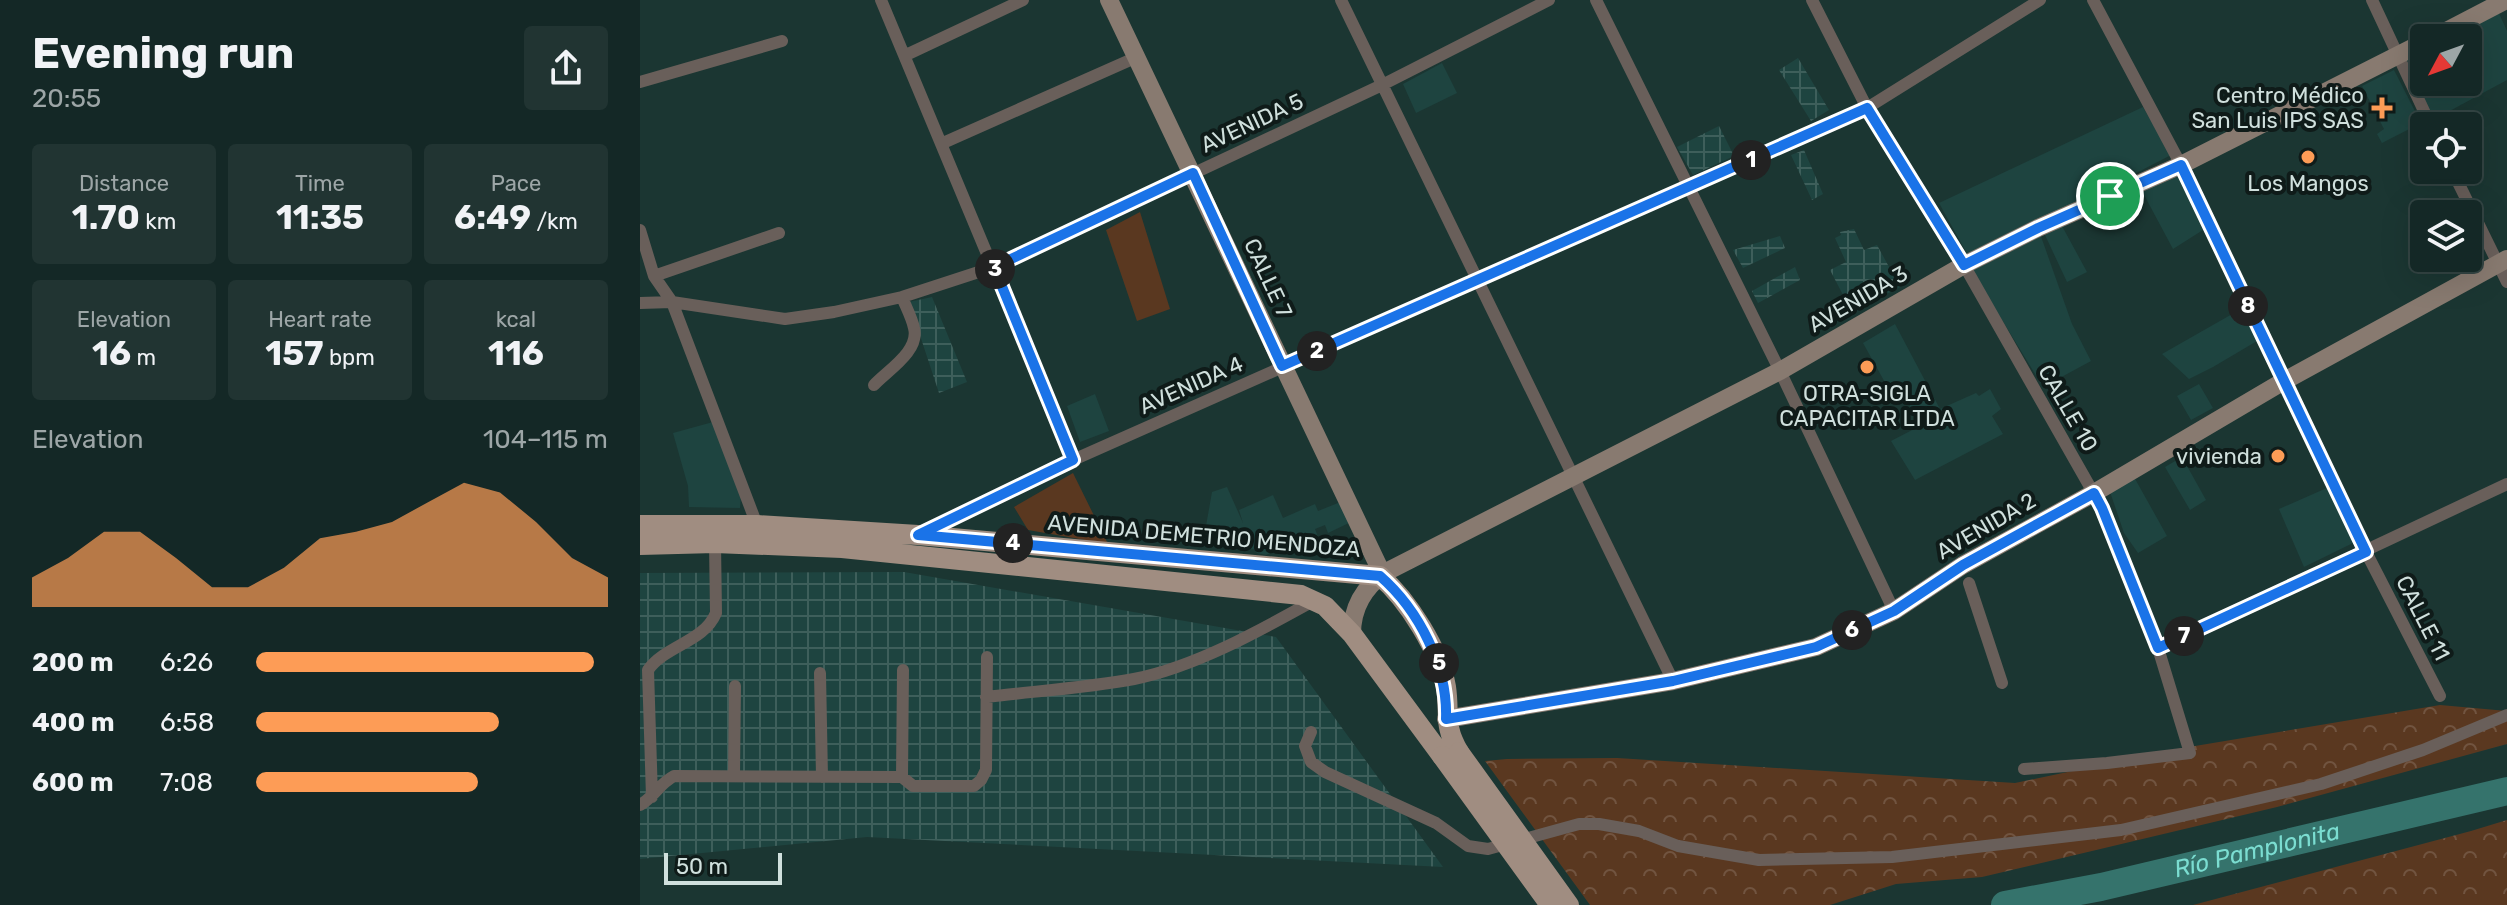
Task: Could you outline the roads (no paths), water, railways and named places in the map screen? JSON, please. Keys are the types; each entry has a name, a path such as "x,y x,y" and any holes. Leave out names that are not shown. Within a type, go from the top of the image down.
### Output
{"main road":[{"name":"CALLE 7","path":"1109,0 1378,565 1380,576"},
{"path":"2460,24 2506,0"},
{"name":"AVENIDA 3","path":"1352,634 1358,601 1380,576 1780,371 1964,265 2038,228 2181,165 2410,49"},
{"name":"AVENIDA 2","path":"1446,719 1673,681 1816,647 1894,611 1963,565 2094,493 2284,381 2502,262"},
{"name":"AVENIDA DEMETRIO MENDOZA","path":"640,525 757,525 918,535 1380,576"},
{"name":"AVENIDA DEMETRIO MENDOZA","path":"640,545 715,543 885,552 1294,594 1315,600 1332,612 1451,754"},
{"path":"1380,576 1408,607 1440,666 1446,688 1446,719 1453,741 1451,754 1550,905"},
{"path":"1451,754 1569,905"}],"street":[{"path":"881,0 1073,460"},
{"path":"906,55 1023,0"},
{"path":"1341,0 1673,681"},
{"name":"AVENIDA 5","path":"640,303 672,302 785,319 902,297 994,267 1382,85 1549,0"},
{"path":"1596,0 1780,371 1894,611"},
{"name":"CALLE 10","path":"1812,0 1867,108 1964,265 2102,508 2158,648 2190,753 2024,769"},
{"name":"AVENIDA 4","path":"918,535 1073,460 1867,108 2040,0"},
{"name":"CALLE 11","path":"2093,0 2181,165 2366,552 2440,696"},
{"path":"2372,0 2424,112"},
{"path":"640,82 782,41"},
{"path":"943,143 1137,57"},
{"path":"2460,184 2502,262 2507,282"},
{"path":"640,230 654,276 672,302 757,525"},
{"path":"654,276 779,233"},
{"path":"874,385 906,355 914,342 915,331 902,297"},
{"path":"2158,648 2507,484"},
{"path":"652,797 648,670 662,654 701,633 712,622 716,613 715,543"},
{"path":"1969,583 2002,683"},
{"path":"986,697 1136,679 1191,661 1273,624 1315,600"},
{"path":"640,805 652,797 661,783 674,776 902,777 913,786 974,786 986,770 987,657"},
{"path":"902,777 903,670"},
{"path":"820,673 822,777"},
{"path":"734,776 735,686"},
{"path":"1311,732 1305,746 1311,762 1354,787 1436,823 1468,846 1488,849 1579,824 1599,824 1639,831 1678,846 1759,860 1892,857 2121,830 2321,784 2423,750 2507,715"}],"waterway":[{"name":"Río Pamplonita","path":"2005,905 2101,887 2507,791"}],"place":[{"name":"Centro Médico San Luis IPS SAS","path":"2382,108"},
{"name":"Los Mangos","path":"2308,157"},
{"name":"OTRA-SIGLA CAPACITAR LTDA","path":"1867,367"},
{"name":"vivienda","path":"2278,456"}]}
